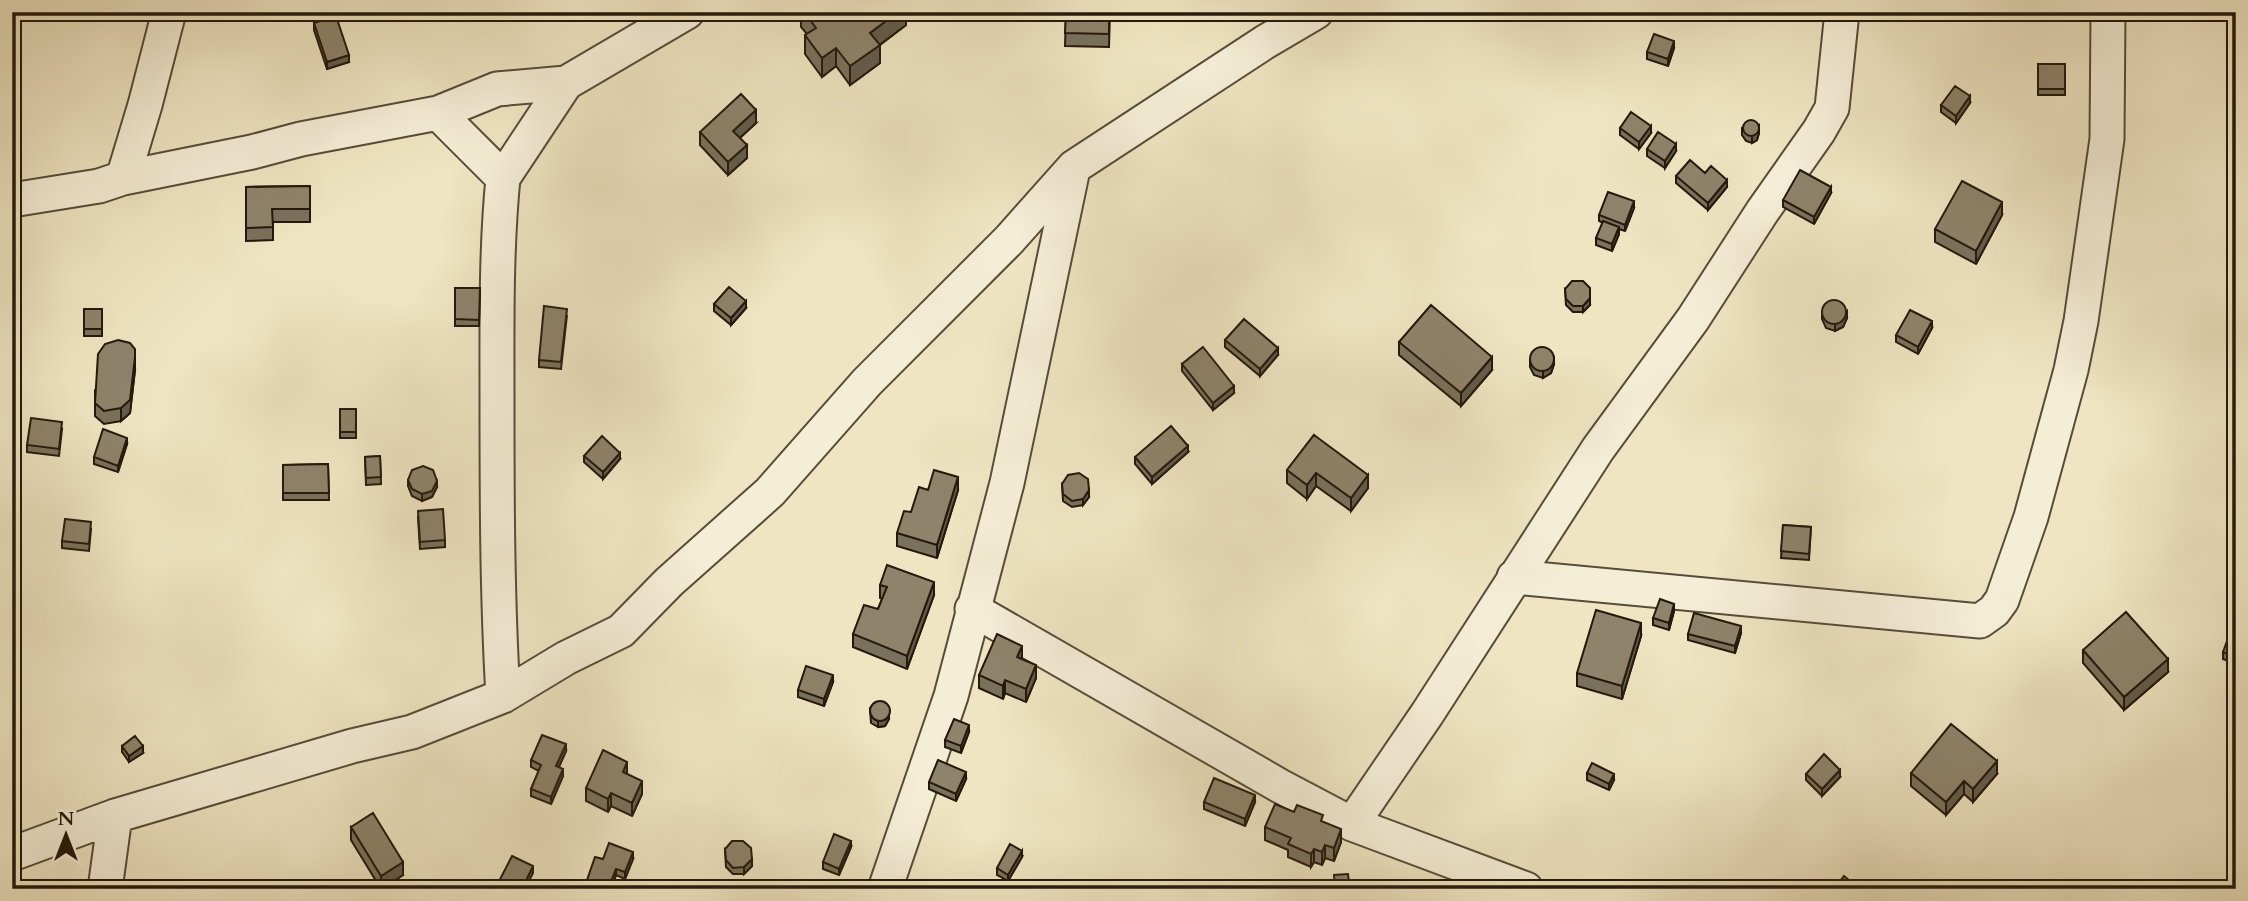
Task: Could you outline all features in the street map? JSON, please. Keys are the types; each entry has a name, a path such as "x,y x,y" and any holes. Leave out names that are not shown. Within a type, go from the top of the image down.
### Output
{"street":[{"path":"123,178 169,12"},
{"path":"12,200 99,186 123,178 252,152 301,139 438,113 497,89 566,83 687,12"},
{"path":"12,854 115,816 352,746 412,732 503,696 566,658 621,631 669,582 770,492 867,382 1009,240 1074,167 1315,12"},
{"path":"1352,824 1427,714 1598,449 1693,319 1762,212 1819,131 1832,108 1842,12"},
{"path":"1514,577 1980,621 1994,611 2001,600 2031,517 2081,321 2107,139 2108,12"},
{"path":"503,696 497,602 497,493 498,230 503,178 566,83"},
{"path":"438,113 503,178"},
{"path":"885,889 951,696 1007,483 1074,167"},
{"path":"972,609 1280,786 1352,824 1526,889"},
{"path":"106,889 115,816"}],"building":[{"path":"804,12 898,12 870,33 880,45 850,66 836,48 822,58 805,35 816,28"},
{"path":"1066,12 1109,12 1109,34 1065,33"},
{"path":"336,16 349,55 327,62 314,23"},
{"path":"1654,34 1674,41 1668,59 1647,52"},
{"path":"2038,64 2065,64 2065,89 2038,89"},
{"path":"1955,86 1970,96 1956,116 1941,105"},
{"path":"741,94 756,110 733,131 747,145 728,162 700,132"},
{"path":"1631,112 1651,126 1639,142 1620,128"},
{"path":"1751,120 1757,122 1757,134 1751,136 1745,134 1743,128 1745,122"},
{"path":"1658,132 1676,144 1665,161 1647,149"},
{"path":"1690,160 1705,173 1711,166 1727,180 1708,203 1676,176"},
{"path":"1800,170 1831,187 1814,217 1783,200"},
{"path":"1962,181 2002,202 1976,251 1935,229"},
{"path":"310,186 310,209 272,209 273,227 246,228 246,187"},
{"path":"1608,192 1634,201 1625,225 1599,215"},
{"path":"1603,221 1619,227 1612,244 1596,238"},
{"path":"1572,281 1583,281 1590,288 1590,298 1583,306 1573,306 1566,299 1565,289"},
{"path":"729,287 746,301 731,318 714,304"},
{"path":"455,288 480,288 479,320 455,319"},
{"path":"1834,300 1842,304 1846,312 1842,320 1834,324 1826,320 1822,312 1826,304"},
{"path":"1431,305 1492,357 1461,393 1399,342"},
{"path":"544,306 567,309 561,362 539,360"},
{"path":"84,309 102,309 102,329 84,329"},
{"path":"1910,310 1932,321 1918,347 1896,335"},
{"path":"1244,319 1278,348 1260,369 1225,340"},
{"path":"118,340 130,343 135,349 130,400 121,408 104,411 95,403 98,354 105,344"},
{"path":"1203,347 1234,386 1213,403 1182,364"},
{"path":"1542,347 1550,351 1554,359 1550,367 1542,371 1534,367 1530,359 1534,351"},
{"path":"340,409 356,409 356,432 340,432"},
{"path":"31,418 62,422 59,449 27,445"},
{"path":"1171,426 1188,446 1152,477 1135,457"},
{"path":"103,429 127,438 118,466 94,457"},
{"path":"1314,435 1368,475 1351,498 1316,473 1307,485 1287,470"},
{"path":"602,436 620,453 603,472 584,456"},
{"path":"380,456 381,477 366,478 365,457"},
{"path":"328,464 329,493 283,493 283,465"},
{"path":"423,466 433,470 437,481 432,491 422,494 412,489 408,480 412,470"},
{"path":"934,470 958,477 937,545 897,533 904,511 911,512 919,487 928,490"},
{"path":"1079,473 1088,479 1089,490 1083,499 1072,501 1063,494 1062,484 1068,475"},
{"path":"443,509 445,540 420,542 418,511"},
{"path":"65,519 91,522 89,544 62,541"},
{"path":"1783,525 1811,527 1809,554 1781,551"},
{"path":"887,565 934,582 907,656 853,634 864,605 878,609 887,587 880,585"},
{"path":"1660,599 1674,604 1669,623 1653,618"},
{"path":"1596,610 1641,623 1622,686 1577,673"},
{"path":"2126,612 2168,659 2124,697 2083,650"},
{"path":"1694,613 1741,626 1735,646 1688,634"},
{"path":"2230,633 2236,635 2236,658 2223,652"},
{"path":"997,634 1022,646 1017,657 1036,665 1026,689 1005,680 1003,686 979,675"},
{"path":"806,666 833,675 824,699 798,690"},
{"path":"880,701 887,704 890,711 887,718 880,721 873,718 870,711 873,704"},
{"path":"954,719 969,725 961,746 945,740"},
{"path":"1951,724 1997,761 1973,789 1964,781 1946,802 1911,773"},
{"path":"542,735 566,744 556,766 563,769 551,797 531,789 541,765 531,760"},
{"path":"135,736 143,746 129,756 122,746"},
{"path":"603,750 627,762 623,772 642,781 632,803 611,793 608,799 586,788"},
{"path":"1824,754 1840,770 1822,789 1806,774"},
{"path":"938,760 966,772 956,794 929,782"},
{"path":"1592,763 1614,774 1609,784 1587,773"},
{"path":"1214,778 1255,795 1245,819 1204,802"},
{"path":"1275,804 1294,812 1297,805 1323,815 1321,821 1341,829 1334,848 1325,845 1322,852 1314,849 1311,854 1288,844 1291,838 1265,827"},
{"path":"373,813 403,862 381,876 351,827"},
{"path":"834,834 851,841 839,869 823,862"},
{"path":"732,841 743,841 751,848 752,859 744,867 733,868 726,860 725,849"},
{"path":"609,843 633,852 625,872 616,869 608,889 601,889 586,883 595,857 603,859"},
{"path":"1010,844 1022,851 1008,875 997,868"},
{"path":"512,856 533,866 522,889 495,889"},
{"path":"1348,874 1350,889 1335,889 1334,875"},
{"path":"1844,876 1860,889 1834,889"}]}
